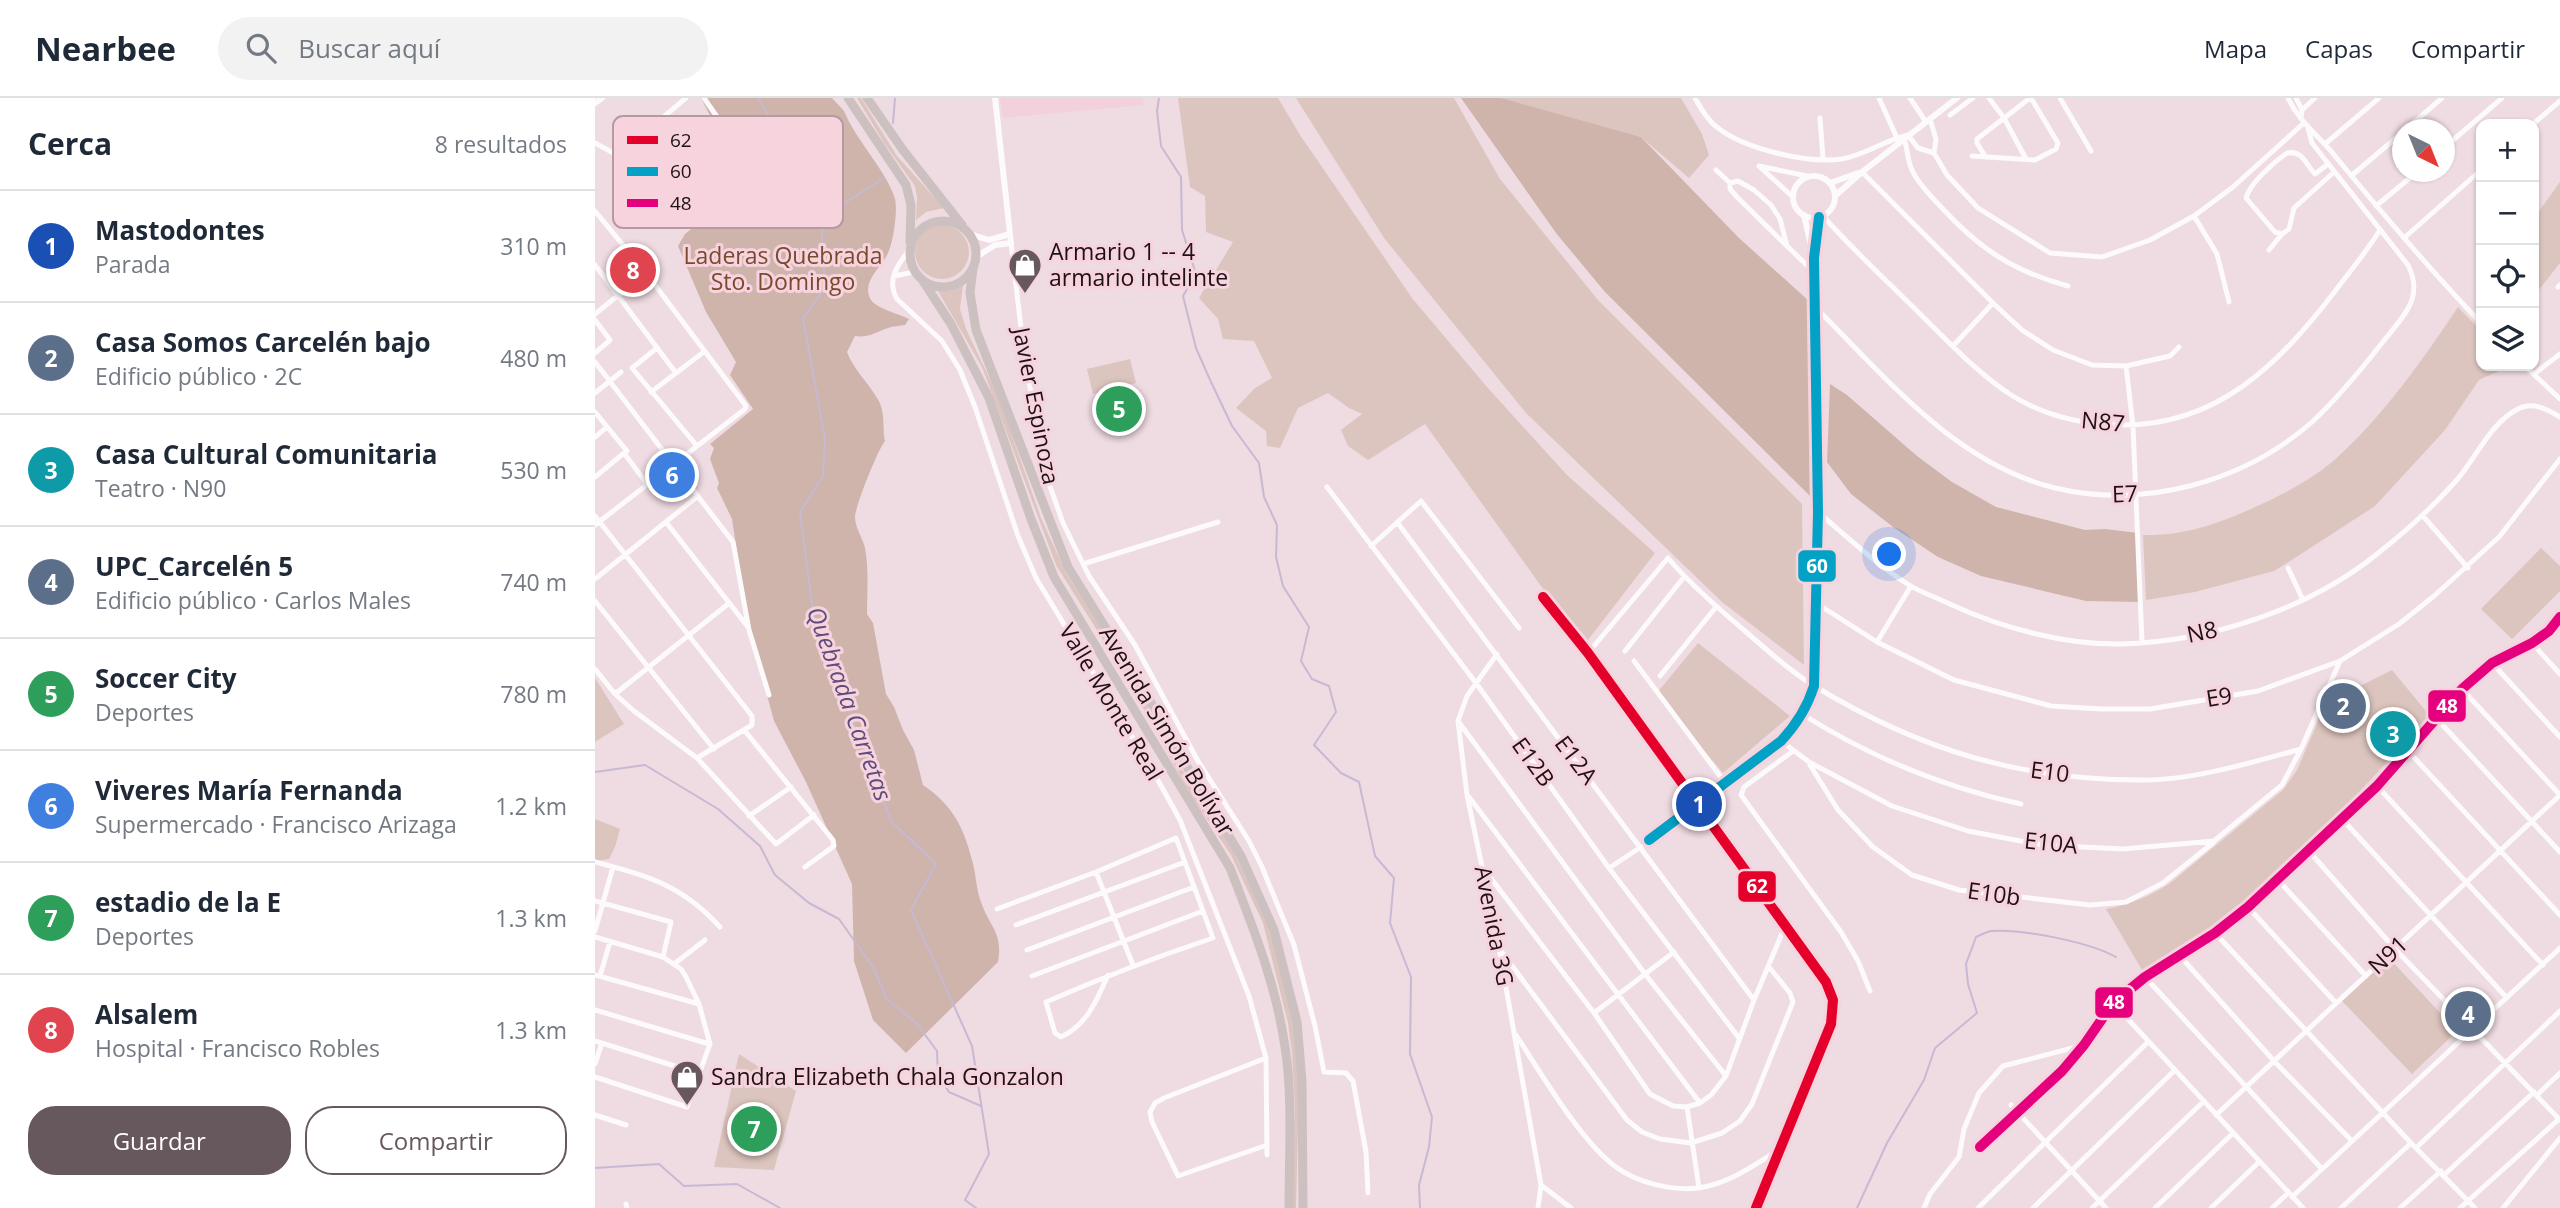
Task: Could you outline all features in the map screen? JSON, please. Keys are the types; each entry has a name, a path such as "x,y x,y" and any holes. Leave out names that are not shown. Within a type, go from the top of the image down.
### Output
{"highway":[{"path":"848,98 907,185 911,205 910,247 914,272"},
{"name":"Avenida Simón Bolívar","path":"867,98 975,245 976,257 970,293 976,330 1069,567 1241,856 1274,929 1297,1022 1302,1082 1303,1208"},
{"path":"910,247 920,229 938,221 957,224 968,232"},
{"path":"923,281 941,287 951,286 960,282 973,268"},
{"name":"Avenida Simón Bolívar","path":"914,272 923,281 951,324 989,398 1031,519 1055,577 1230,868 1268,966 1285,1046 1288,1073 1289,1208"}],"street":[{"path":"595,103 602,98"},
{"path":"665,116 686,98"},
{"path":"704,98 716,116"},
{"name":"Javier Espinoza","path":"995,98 1023,345 1046,475 1063,523 1083,564 1157,682 1198,761 1249,841 1262,867 1294,946 1324,1072 1346,1073 1353,1082 1366,1152 1368,1193"},
{"path":"1879,98 1903,137 1913,172 1932,197 1977,243 2022,271 2068,286"},
{"path":"1910,98 1928,120 1936,139 1934,153 1947,175 1978,208 2050,253 2102,257 2150,240 2194,216 2233,187 2304,123"},
{"path":"1804,215 1821,216 1832,208 1835,197 1862,172 1903,137 1958,98"},
{"path":"1950,115 1973,98"},
{"path":"1989,98 2004,118 2026,159"},
{"path":"1972,156 2038,160 2059,145 2031,98 1977,139 1976,143 1986,156"},
{"path":"2060,98 2091,150"},
{"path":"2288,98 2295,113 2325,144 2404,238 2439,271 2476,317"},
{"path":"2296,98 2312,143 2380,230"},
{"path":"2302,110 2315,98"},
{"path":"2325,144 2379,98"},
{"path":"2417,119 2442,98"},
{"path":"2455,139 2502,98"},
{"path":"1698,99 1705,115 1718,128 1769,150 1823,159 1845,158 1903,137"},
{"path":"2539,119 2560,101"},
{"path":"1820,118 1823,159"},
{"path":"1903,137 1918,148 1934,153"},
{"path":"2351,176 2392,140"},
{"path":"595,143 613,152"},
{"path":"2282,234 2275,232 2249,203 2246,194 2287,153 2293,152 2301,156 2315,174 2328,164"},
{"path":"1649,841 1781,741 1802,714 1814,686 1818,512 1814,258 1804,215 1796,208 1793,197 1759,166 1822,177 1830,183 1835,197"},
{"path":"1716,170 1730,183 1730,189 1815,273"},
{"path":"1830,183 1862,172"},
{"path":"1862,172 1993,303 2022,330 2053,350 2092,365 2126,366 2170,356 2179,347"},
{"path":"2269,250 2289,229 2294,208 2334,172"},
{"path":"2404,238 2476,174"},
{"path":"1793,197 1798,182 1807,176"},
{"path":"2377,206 2405,182"},
{"path":"1730,183 1743,183 1771,205 1780,219 1787,246"},
{"path":"595,211 646,273 746,406 597,524"},
{"path":"1814,258 1821,216"},
{"name":"N87","path":"1821,216 1977,369 2011,395 2048,414 2090,425 2133,426 2168,421 2207,407 2249,384 2286,352 2380,230"},
{"path":"2194,216 2217,254 2229,302"},
{"name":"E7","path":"1816,308 1933,424 2010,472 2052,487 2092,495 2136,495 2183,488 2231,472 2272,452 2310,424 2341,394 2405,314 2416,290 2414,277 2407,265 2380,230"},
{"path":"968,232 989,240 1010,234"},
{"path":"976,257 995,244 1011,243"},
{"path":"894,276 910,247"},
{"path":"595,265 676,373"},
{"path":"894,276 914,272"},
{"path":"595,314 646,273"},
{"name":"Valle Monte Real","path":"894,276 891,285 897,299 942,341 960,370 1018,536 1036,578 1180,820 1249,996 1266,1058 1267,1155"},
{"path":"1953,346 1993,303"},
{"path":"595,320 610,340 595,353"},
{"path":"657,348 632,368 697,446"},
{"path":"651,392 705,351"},
{"path":"2534,374 2560,354"},
{"path":"595,362 733,542 750,630 769,695"},
{"path":"2126,366 2133,426 2142,642"},
{"path":"2531,371 2560,399"},
{"path":"595,393 621,372"},
{"name":"N8","path":"1818,512 1867,554 1911,586 2005,626 2086,642 2142,642 2188,636 2249,621 2335,584 2375,556 2423,516 2456,481 2504,419 2517,409 2530,405 2541,407 2560,417"},
{"path":"595,412 627,451 595,477"},
{"path":"595,437 607,427"},
{"path":"624,453 647,484"},
{"name":"E9","path":"1816,603 1877,642 1954,680 2051,706 2150,709 2258,691 2340,662 2399,624 2468,568 2499,537 2560,459"},
{"name":"E12B","path":"1327,487 1476,683 1609,868 1739,1038"},
{"path":"595,579 698,496"},
{"path":"1371,546 1421,501 1519,628"},
{"path":"595,516 597,524 625,555 752,716 752,725 745,731 697,758"},
{"path":"2423,516 2468,568"},
{"path":"666,522 750,630"},
{"path":"1083,564 1218,522"},
{"name":"E12A","path":"1397,522 1754,1000"},
{"name":"E10","path":"1588,653 1668,558 1716,607 1814,686 1896,731 1973,759 2050,774 2146,780 2222,770 2301,749"},
{"path":"2288,568 2303,600"},
{"path":"1625,651 1684,577"},
{"path":"1877,642 1911,586"},
{"path":"1543,597 1588,653 1786,924 1826,982 1833,1000 1834,1013 1783,1147 1756,1208"},
{"path":"595,601 714,749"},
{"path":"615,694 728,604"},
{"path":"1660,676 1716,607"},
{"path":"1980,1147 2084,1045 2113,1003 2145,977 2215,933 2248,907 2377,786 2462,689 2492,663 2532,643 2549,631 2560,617"},
{"path":"2532,643 2560,674"},
{"path":"1497,654 1467,696 1458,721 1645,975 1726,1076"},
{"path":"1634,661 1726,784"},
{"path":"2214,841 2282,785 2340,662"},
{"path":"2492,663 2560,737"},
{"path":"595,669 615,694 697,758 776,844 814,816"},
{"path":"2462,689 2560,795"},
{"path":"1802,714 1862,748 1907,769 1946,785 2021,804"},
{"path":"2437,719 2560,852"},
{"name":"Avenida 3G","path":"1458,721 1467,795 1499,948 1541,1185 1538,1208"},
{"path":"745,731 833,840 834,846 805,867"},
{"name":"E10A","path":"1781,741 1808,762 1892,806 1968,831 2042,845 2123,849 2214,841"},
{"path":"1793,751 1744,787 1742,799 1841,932 1858,961 1870,991"},
{"path":"2409,752 2560,915"},
{"name":"E10b","path":"1808,762 1838,810 1873,847 1912,875 1959,890 2090,905 2126,902 2163,883 2214,841"},
{"path":"2377,786 2543,965"},
{"path":"749,816 791,787"},
{"path":"1467,795 1700,1103"},
{"name":"N91","path":"2216,1115 2560,795"},
{"path":"2342,819 2507,998"},
{"path":"997,909 1096,872 1176,838 1213,938 1133,965 1108,975 1046,1002 1055,1033 1061,1037 1086,1018 1097,1002 1108,975"},
{"path":"1609,868 1641,847"},
{"path":"2308,850 2395,949 2560,1119 2460,1208"},
{"path":"595,862 666,883 705,911 720,927"},
{"path":"1016,925 1185,862"},
{"path":"1482,865 1594,1013 1650,1094 1661,1102 1687,1107 1700,1103 1711,1095 1726,1076 1786,924"},
{"path":"595,931 613,867"},
{"path":"1096,872 1133,965"},
{"path":"1027,950 1194,888 1202,880"},
{"path":"2278,880 2366,976"},
{"path":"1194,888 1207,891"},
{"path":"595,901 671,922 663,957"},
{"path":"2248,907 2336,1003"},
{"path":"1032,976 1203,911"},
{"path":"2215,933 2475,1208"},
{"path":"595,937 663,957 674,964 686,977 699,1004 710,1044 687,1107 595,1077"},
{"path":"674,964 705,940"},
{"path":"610,942 598,975 699,1004"},
{"path":"1499,948 1627,1120 1642,1132 1660,1139 1691,1143 1722,1133 1740,1121 1748,1111 1793,1002 1790,993 1769,967"},
{"path":"2272,1208 2322,1169 2560,948"},
{"path":"1594,1013 1674,953"},
{"path":"2179,955 2275,1062 2352,1141"},
{"path":"2145,977 2322,1169"},
{"path":"2113,1003 2303,1208"},
{"path":"595,1010 710,1044"},
{"path":"2341,1208 2414,1146 2560,1011"},
{"path":"1514,1033 1586,1138 1617,1168 1643,1181 1673,1188 1699,1188 1747,1170 1783,1147"},
{"path":"595,1064 599,1042 700,1074"},
{"path":"1978,1208 2148,1042"},
{"path":"1924,1208 1930,1194 1959,1157 1964,1129 1979,1093 2003,1066 2084,1045"},
{"path":"1266,1058 1164,1098 1155,1103 1150,1112 1152,1122 1178,1176 1267,1145"},
{"path":"2033,1208 2175,1070"},
{"path":"2400,1208 2560,1073"},
{"path":"2092,1208 2204,1101"},
{"path":"2011,1105 2106,1208"},
{"path":"1687,1107 1699,1188"},
{"path":"595,1115 626,1125"},
{"path":"2155,1208 2233,1133"},
{"path":"2503,1208 2560,1138"},
{"path":"2211,1208 2259,1162"},
{"path":"1541,1185 1571,1208"}],"shaded area":[{"path":"857,98 861,98 897,156 944,208 926,212 916,220 915,186 884,143"},
{"path":"1000,98 1143,98 1144,105 1003,118"},
{"path":"1178,98 1278,98 1300,135 1412,298 1487,387 1567,475 1655,553 1588,640 1541,586 1425,424 1368,460 1348,446 1341,430 1362,414 1328,393 1298,408 1280,448 1267,446 1266,431 1236,408 1255,388 1272,378 1254,341 1223,339 1218,319 1199,298 1233,242 1206,232 1205,196 1190,187"},
{"path":"1296,98 1454,98 1500,179 1598,300 1802,504 1804,665 1722,602 1526,413 1384,238"},
{"path":"1493,98 1681,98 1702,134 1709,155 1689,178 1641,137"},
{"path":"2560,182 2560,263 2539,290 2539,245 2539,211"},
{"path":"942,225 961,233 969,252 961,271 942,279 923,271 915,252 923,233"},
{"path":"963,286 960,309 966,329 998,396 1041,518 1066,573 1129,672 1178,763 1235,854 1270,931 1293,1022 1299,1083 1296,1208 1292,1208 1295,1107 1292,1053 1288,1023 1263,923 1231,855 1190,794 1125,675 1056,565 982,367 938,291 951,291"},
{"path":"2458,307 2476,326 2476,371 2499,371 2479,380 2445,430 2375,506 2274,571 2195,592 2146,600 2143,535 2185,531 2224,520 2275,498 2321,471 2358,437 2418,365"},
{"path":"1130,359 1136,383 1093,394 1087,369"},
{"path":"1137,391 1143,416 1101,426 1095,401"},
{"path":"2541,548 2560,566 2560,591 2512,639 2481,609"},
{"path":"1698,643 1790,716 1723,773 1656,694"},
{"path":"2392,670 2430,716 2334,819 2239,908 2207,932 2142,970 2106,909 2139,900 2169,884 2283,790 2297,770 2326,703"},
{"path":"595,678 624,724 595,742"},
{"path":"595,819 620,829 609,859 595,861"},
{"path":"2389,958 2457,1031 2412,1074 2342,1001"},
{"path":"739,1054 796,1091 774,1170 714,1167"}],"green space":[{"name":"Laderas Quebrada Sto. Domingo","path":"701,98 832,98 844,111 886,178 895,199 891,245 870,282 868,294 878,306 909,319 905,325 855,336 847,352 880,403 883,414 885,441 867,478 855,517 866,556 867,614 873,623 886,694 914,750 923,785 949,808 965,836 981,902 999,944 998,962 906,1053 873,1020 854,961 852,884 806,782 774,721 748,624 732,519 717,488 719,483 710,459 714,448 710,444 753,409 730,375 736,362 706,312 678,246 692,228 843,228 843,116 710,116"},
{"path":"1461,98 1501,98 1641,137 1739,238 1809,301 1810,496 1605,292 1556,233"},
{"path":"1830,384 1952,482 1996,507 2085,530 2105,529 2138,533 2140,602 2086,601 1981,576 1938,557 1893,527 1851,494 1827,462"}],"waterway":[{"name":"Quebrada Carretas","path":"758,98 769,116"},
{"path":"893,123 895,98"},
{"path":"1159,98 1157,111 1161,146 1181,177 1182,230 1196,274 1183,296 1196,348 1232,426 1259,463 1264,497 1277,525 1276,557 1283,586 1309,627 1301,661 1312,679 1329,686 1336,712 1314,745 1341,773 1359,782 1375,856 1394,878 1390,923 1411,977 1410,1054 1432,1117 1429,1147 1419,1185 1420,1208"},
{"path":"843,204 884,178"},
{"name":"Quebrada Carretas","path":"822,228 825,288 803,318 825,439 823,476 800,512 813,613 891,821 936,864 911,910 972,1046 989,1154 965,1200 976,1208"},
{"path":"595,772 645,765 718,809 760,846 775,875 809,903 839,919 873,967 887,999 917,1024 937,1051 938,1075 949,1092 981,1106"},
{"path":"1857,1208 1887,1143 1924,1080 1935,1048 1977,1013 1968,984 1966,964 1976,937 1991,931 2037,934 2090,946 2116,957"},
{"path":"595,1168 659,1164 684,1186 737,1184 780,1208"}],"transit line":[{"name":"60","path":"1649,840 1781,741 1801,715 1814,686 1818,512 1814,258 1819,217"},
{"name":"62","path":"1543,597 1588,653 1826,982 1833,1000 1831,1024 1756,1208"},
{"name":"48","path":"1980,1147 2062,1071 2113,1003 2145,977 2215,933 2248,907 2377,786 2462,689 2492,663 2532,643 2549,631 2560,617"}],"place":[{"name":"Alsalem","path":"633,270"},
{"name":"Armario 1 -- 4 armario intelinte","path":"1025,295"},
{"name":"Soccer City","path":"1119,409"},
{"name":"Viveres María Fernanda","path":"672,475"},
{"name":"Casa Somos Carcelén bajo","path":"2343,706"},
{"name":"Casa Cultural Comunitaria","path":"2393,734"},
{"name":"Mastodontes","path":"1699,804"},
{"name":"UPC_Carcelén 5","path":"2468,1014"},
{"name":"Sandra Elizabeth Chala Gonzalon","path":"687,1107"},
{"name":"estadio de la E","path":"754,1129"}]}
